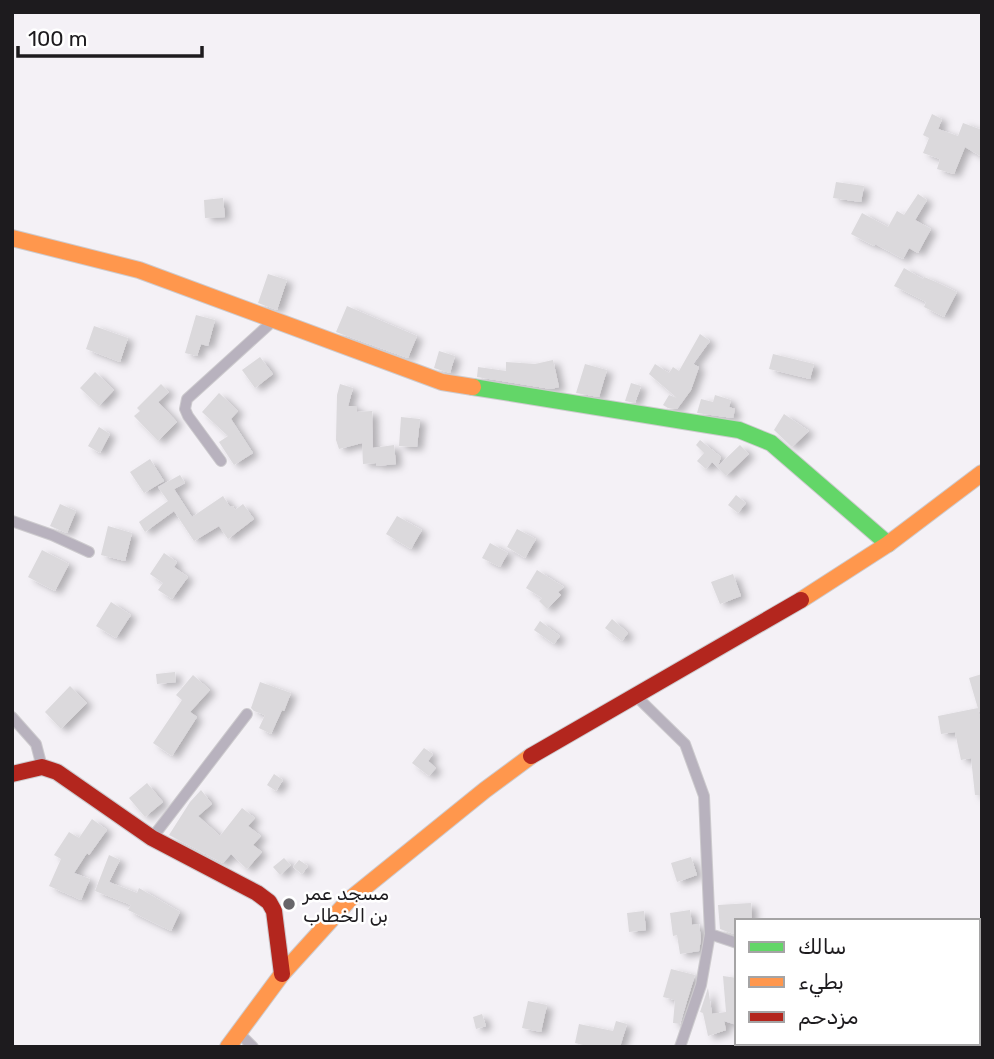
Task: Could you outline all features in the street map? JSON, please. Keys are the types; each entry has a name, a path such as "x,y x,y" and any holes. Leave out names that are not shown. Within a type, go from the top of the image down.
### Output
{"street":[{"path":"12,238 139,270 442,382 739,430 771,443 888,544"},
{"path":"221,461 188,416 185,409 187,399 274,320"},
{"path":"229,1047 282,974 349,900 485,790 539,750 797,603 888,544 982,473"},
{"path":"12,521 89,552"},
{"path":"636,696 685,744 704,796 710,934 701,985 680,1047"},
{"path":"152,838 247,714"},
{"path":"12,717 36,744 42,766"},
{"path":"12,774 42,766 57,772 152,838 257,893 269,902 274,911 282,974"},
{"path":"710,934 735,943"},
{"path":"238,1032 253,1047"}],"building":[{"path":"932,114 942,119 938,129 958,136 963,123 982,130 982,157 965,147 954,174 937,169 940,159 923,153 929,138 923,135"},
{"path":"836,182 864,186 861,202 833,198"},
{"path":"918,194 927,200 915,220 931,229 918,253 909,248 903,259 851,234 862,213 888,227 897,211 904,215"},
{"path":"223,198 225,217 205,218 204,200"},
{"path":"904,268 923,279 924,277 957,292 944,317 924,307 926,302 894,286"},
{"path":"268,274 287,280 277,310 258,303"},
{"path":"347,306 417,336 408,358 336,332"},
{"path":"196,315 215,320 208,346 201,344 197,356 185,353"},
{"path":"94,326 128,338 120,362 86,349"},
{"path":"700,334 710,341 693,364 699,367 691,390 677,409 668,408 663,405 669,395 677,398 649,374 655,364 669,373 673,367 679,371"},
{"path":"439,351 455,356 450,373 434,368"},
{"path":"773,354 814,364 810,379 769,369"},
{"path":"260,357 273,374 255,388 242,370"},
{"path":"553,360 559,387 551,389 477,377 478,367 506,371 506,362 535,364"},
{"path":"585,364 607,370 599,397 576,393"},
{"path":"95,372 114,390 99,406 80,388"},
{"path":"631,383 641,386 635,403 625,401"},
{"path":"161,384 169,392 158,402 177,422 158,441 134,416 140,411 137,408"},
{"path":"340,384 353,388 348,406 357,406 357,412 372,411 373,448 394,445 396,464 363,464 362,443 339,449 336,440 337,395"},
{"path":"219,393 238,411 231,419 253,453 234,465 219,442 228,436 202,412"},
{"path":"715,395 731,400 729,407 735,409 733,418 697,413 701,399 713,402"},
{"path":"784,414 809,431 792,447 774,430"},
{"path":"401,417 420,419 417,447 399,446"},
{"path":"99,427 110,434 100,453 88,446"},
{"path":"700,440 721,457 718,466 740,445 749,454 726,476 712,462 706,469 697,461 704,453 696,445"},
{"path":"150,459 164,481 144,493 130,472"},
{"path":"180,475 185,483 174,489 192,517 223,496 235,510 243,504 254,519 228,539 219,526 194,541 174,511 145,532 139,522 168,501 158,487"},
{"path":"736,495 746,503 738,513 728,505"},
{"path":"60,504 76,511 67,533 50,526"},
{"path":"397,516 422,530 411,549 386,534"},
{"path":"108,526 132,533 125,561 101,555"},
{"path":"517,529 536,539 525,558 507,547"},
{"path":"490,543 508,553 500,567 482,558"},
{"path":"42,550 69,564 55,591 28,577"},
{"path":"164,553 177,562 174,567 188,577 172,599 158,590 163,583 150,574"},
{"path":"537,570 564,587 558,592 561,595 547,609 539,601 542,598 526,588"},
{"path":"733,574 741,596 720,604 711,582"},
{"path":"111,602 131,615 116,638 96,626"},
{"path":"612,619 628,633 622,641 605,628"},
{"path":"540,621 560,636 554,644 534,630"},
{"path":"175,672 176,682 157,684 156,674"},
{"path":"982,674 982,712 979,712 969,678"},
{"path":"193,675 210,690 190,712 197,717 172,756 153,743 182,700 176,695"},
{"path":"260,682 291,693 271,734 259,728 265,715 251,708"},
{"path":"70,686 87,703 61,729 45,712"},
{"path":"978,708 982,730 982,795 975,795 971,758 961,760 955,732 941,734 938,716"},
{"path":"424,748 433,754 428,761 436,768 429,776 412,763"},
{"path":"274,774 283,780 276,791 267,785"},
{"path":"147,783 163,802 145,817 129,798"},
{"path":"201,790 212,804 198,816 220,836 242,808 255,818 248,826 261,836 253,845 262,852 247,869 231,854 223,863 169,835"},
{"path":"92,819 107,830 74,873 90,879 81,900 49,886 61,859 54,855 69,832 79,838"},
{"path":"109,855 120,860 109,882 137,893 139,888 180,912 171,931 128,910 131,905 95,891"},
{"path":"691,857 697,875 677,882 671,863"},
{"path":"284,858 291,865 280,875 273,867"},
{"path":"299,860 308,866 302,874 293,867"},
{"path":"751,903 752,919 735,919 735,934 720,929 718,905"},
{"path":"690,910 692,925 699,924 699,951 680,954 677,935 673,936 670,913"},
{"path":"644,911 646,930 629,932 627,913"},
{"path":"671,969 695,975 680,1024 673,1023 675,1000 663,997"},
{"path":"723,976 735,978 735,1024 724,1021 726,1030 708,1036 703,1013 700,1012 708,988 712,1014 726,1012"},
{"path":"528,1001 547,1005 541,1032 522,1028"},
{"path":"482,1014 486,1026 476,1029 473,1017"},
{"path":"616,1021 627,1024 620,1047 592,1047 575,1043 579,1024 613,1031"}],"traffic: fast":[{"path":"473,387 739,430 771,443 888,544"}],"traffic: slow":[{"path":"12,238 139,270 442,382 473,387"},
{"path":"801,600 888,544 982,473"},
{"path":"228,1047 282,974 349,900 531,756"}],"traffic: jam":[{"path":"531,756 801,600"},
{"path":"12,774 42,767 57,772 152,838 257,893 269,902 274,911 282,974"}],"place":[{"name":"مسجد عمر بن الخطاب","path":"289,904"}]}
